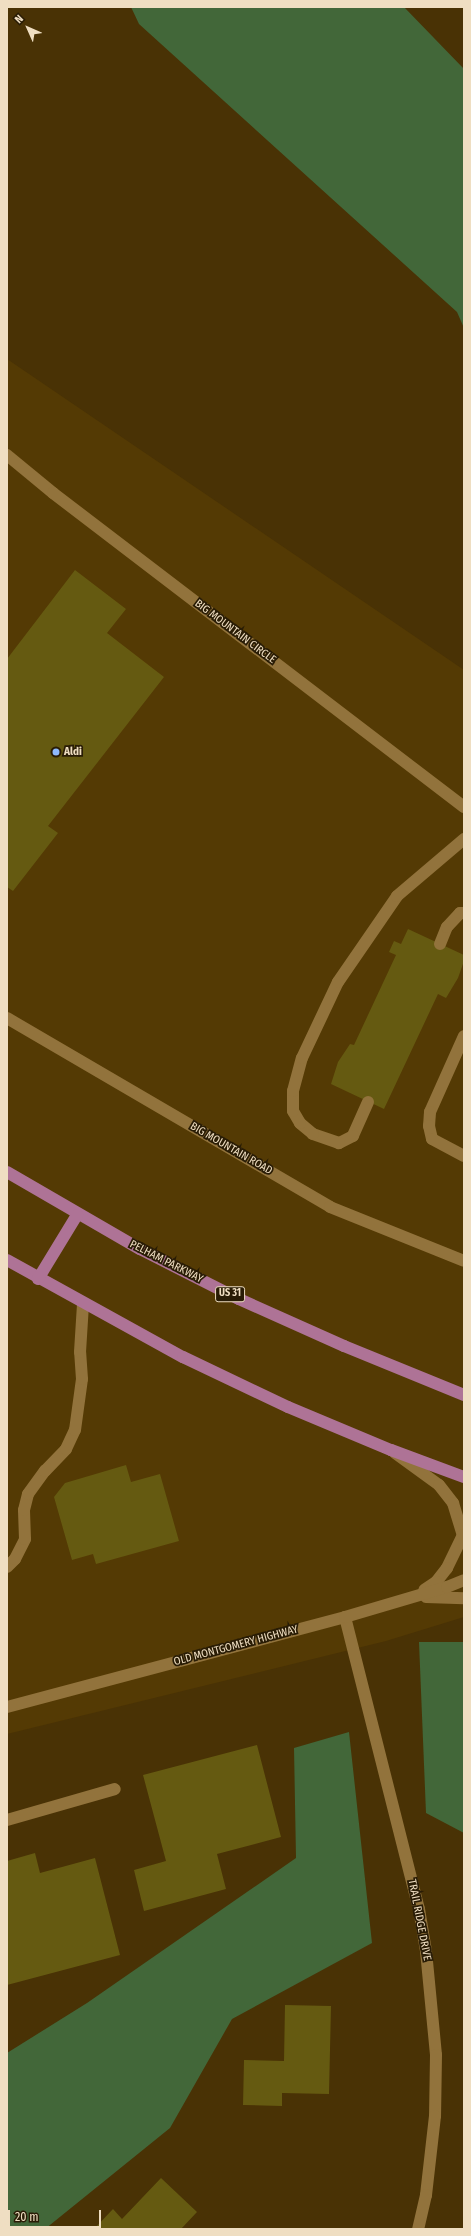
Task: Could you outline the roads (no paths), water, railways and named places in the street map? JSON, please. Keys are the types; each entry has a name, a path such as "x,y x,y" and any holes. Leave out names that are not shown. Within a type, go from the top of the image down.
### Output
{"main road":[{"name":"PELHAM PARKWAY","path":"7,1172 77,1215 239,1299 344,1346 461,1393"},
{"path":"38,1279 77,1215"},
{"path":"7,1260 83,1304 183,1357 288,1407 391,1450 464,1477"}],"street":[{"name":"BIG MOUNTAIN CIRCLE","path":"7,455 53,493 464,807"},
{"path":"368,1102 353,1136 339,1143 313,1134 300,1123 293,1111 293,1091 302,1058 338,982 397,896 464,840"},
{"path":"440,944 446,928 460,913 464,914"},
{"name":"BIG MOUNTAIN ROAD","path":"7,1018 330,1207 464,1261"},
{"path":"464,1036 430,1112 428,1126 432,1138 464,1156"},
{"path":"7,1567 15,1559 25,1540 24,1510 28,1494 45,1471 66,1449 75,1430 82,1379 80,1352 83,1304"},
{"path":"391,1450 439,1485 453,1503 462,1535 447,1568 436,1582 414,1597"},
{"name":"OLD MONTGOMERY HIGHWAY","path":"7,1707 345,1617 414,1597 464,1580"},
{"path":"414,1597 464,1598"},
{"name":"TRAIL RIDGE DRIVE","path":"345,1617 420,1909 426,1951 436,2055 435,2116 426,2195 418,2229"},
{"path":"7,1820 115,1789"}],"place":[{"name":"Aldi","path":"56,752"}]}
